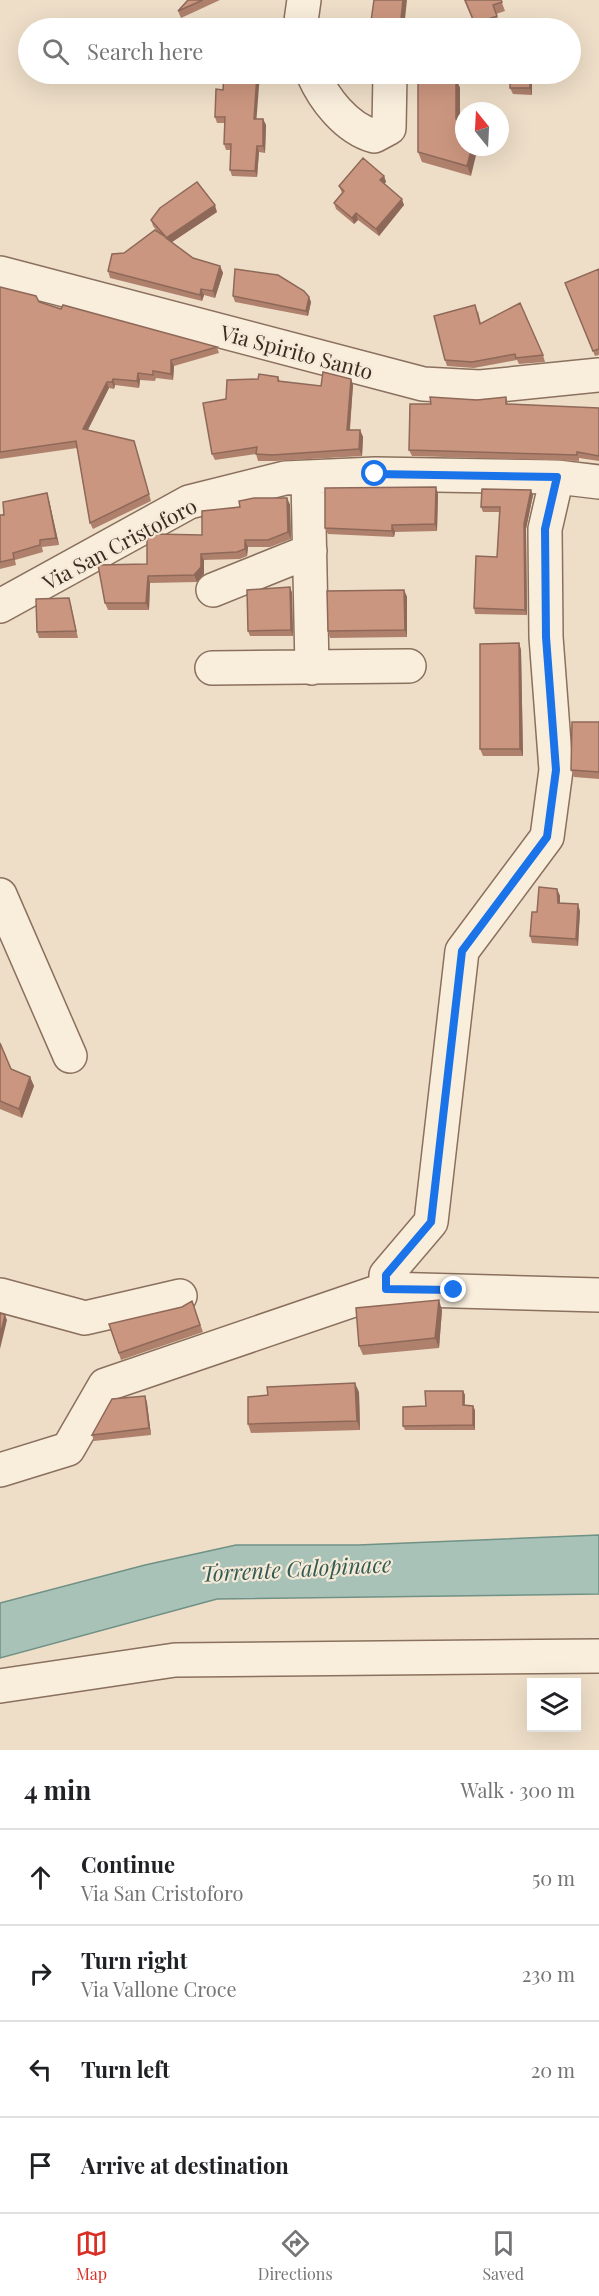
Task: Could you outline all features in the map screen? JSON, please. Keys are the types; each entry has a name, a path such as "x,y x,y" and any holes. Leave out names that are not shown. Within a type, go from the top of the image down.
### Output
{"street":[{"path":"301,18 304,0"},
{"path":"319,84 342,117 362,133 374,136 389,128 390,84"},
{"name":"Via Spirito Santo","path":"0,273 423,384 480,387 599,375"},
{"name":"Via San Cristoforo","path":"0,606 189,502 285,478 375,474 557,477 599,482"},
{"path":"308,477 312,668"},
{"path":"386,1289 386,1275 431,1222 462,951 547,837 556,770 546,637 545,529 557,477"},
{"path":"213,590 310,551"},
{"path":"212,668 409,666"},
{"path":"0,895 70,1056"},
{"path":"0,1470 68,1449 105,1385 386,1289 599,1295"},
{"path":"0,1295 85,1318 180,1296"},
{"path":"0,1686 175,1660 599,1656"}],"water":[{"name":"Torrente Calopinace","path":"599,1535 599,1594 217,1599 0,1658 0,1603 145,1565 236,1545 358,1545"}],"building":[{"path":"188,0 203,0 178,11"},
{"path":"374,0 403,0 401,18 371,18"},
{"path":"465,0 501,0 502,2 493,5 497,16 472,18"},
{"path":"223,84 256,84 254,119 263,119 263,146 257,146 255,171 230,170 231,144 224,144 225,117 215,117 216,89 223,90"},
{"path":"418,84 456,84 455,156 470,156 467,166 418,152"},
{"path":"510,84 530,84 530,88 510,88"},
{"path":"363,158 384,176 380,180 402,199 376,229 356,213 352,218 334,203 344,191 339,186"},
{"path":"197,182 215,205 166,238 193,258 220,266 213,291 201,289 200,295 108,271 112,254 124,253 155,230 166,237 151,220 160,208"},
{"path":"235,269 278,275 304,291 309,297 306,311 233,296"},
{"path":"599,269 599,349 593,351 565,283"},
{"path":"0,287 36,296 39,302 61,309 63,305 217,347 171,360 171,374 153,371 153,375 138,373 137,381 113,379 112,382 107,382 83,429 134,441 149,494 90,523 76,441 0,452"},
{"path":"520,303 543,355 516,358 515,354 472,362 445,360 434,316 475,305 480,324"},
{"path":"323,372 351,379 347,430 360,430 359,449 272,455 256,454 257,447 212,454 203,403 226,399 227,380 258,379 259,374 278,377 278,381 321,386"},
{"path":"430,397 477,400 506,397 506,404 599,408 599,456 577,452 577,455 409,450 410,404 431,404"},
{"path":"436,487 435,524 392,525 392,531 325,528 325,488"},
{"path":"482,489 531,490 524,524 525,610 474,608 476,556 497,557 500,507 481,507"},
{"path":"47,493 56,538 40,540 40,545 13,553 14,559 0,562 0,515 4,515 3,502"},
{"path":"254,498 287,498 288,532 268,540 245,540 245,549 237,552 201,554 201,567 194,575 148,576 146,603 105,603 98,565 147,564 147,538 154,534 202,535 202,511 240,507 239,501"},
{"path":"290,587 291,630 248,631 247,590"},
{"path":"404,590 405,630 328,631 327,591"},
{"path":"69,598 76,631 37,632 36,599"},
{"path":"519,643 520,749 480,749 480,644"},
{"path":"572,722 599,722 599,772 571,770"},
{"path":"539,887 557,889 558,903 578,904 576,939 530,936 532,912 537,912"},
{"path":"0,1043 11,1069 30,1077 19,1109 0,1101"},
{"path":"439,1300 435,1338 359,1346 356,1308"},
{"path":"192,1301 200,1325 119,1353 109,1324 182,1307"},
{"path":"0,1313 5,1315 0,1336"},
{"path":"355,1383 357,1421 248,1424 248,1397 268,1395 267,1387"},
{"path":"425,1391 463,1391 463,1405 473,1406 473,1425 403,1426 403,1407 426,1406"},
{"path":"145,1396 149,1428 92,1435 112,1399"}],"route":[{"path":"375,474 557,477 545,529 546,637 556,770 547,837 462,951 431,1222 386,1275 386,1289 454,1290"}]}
